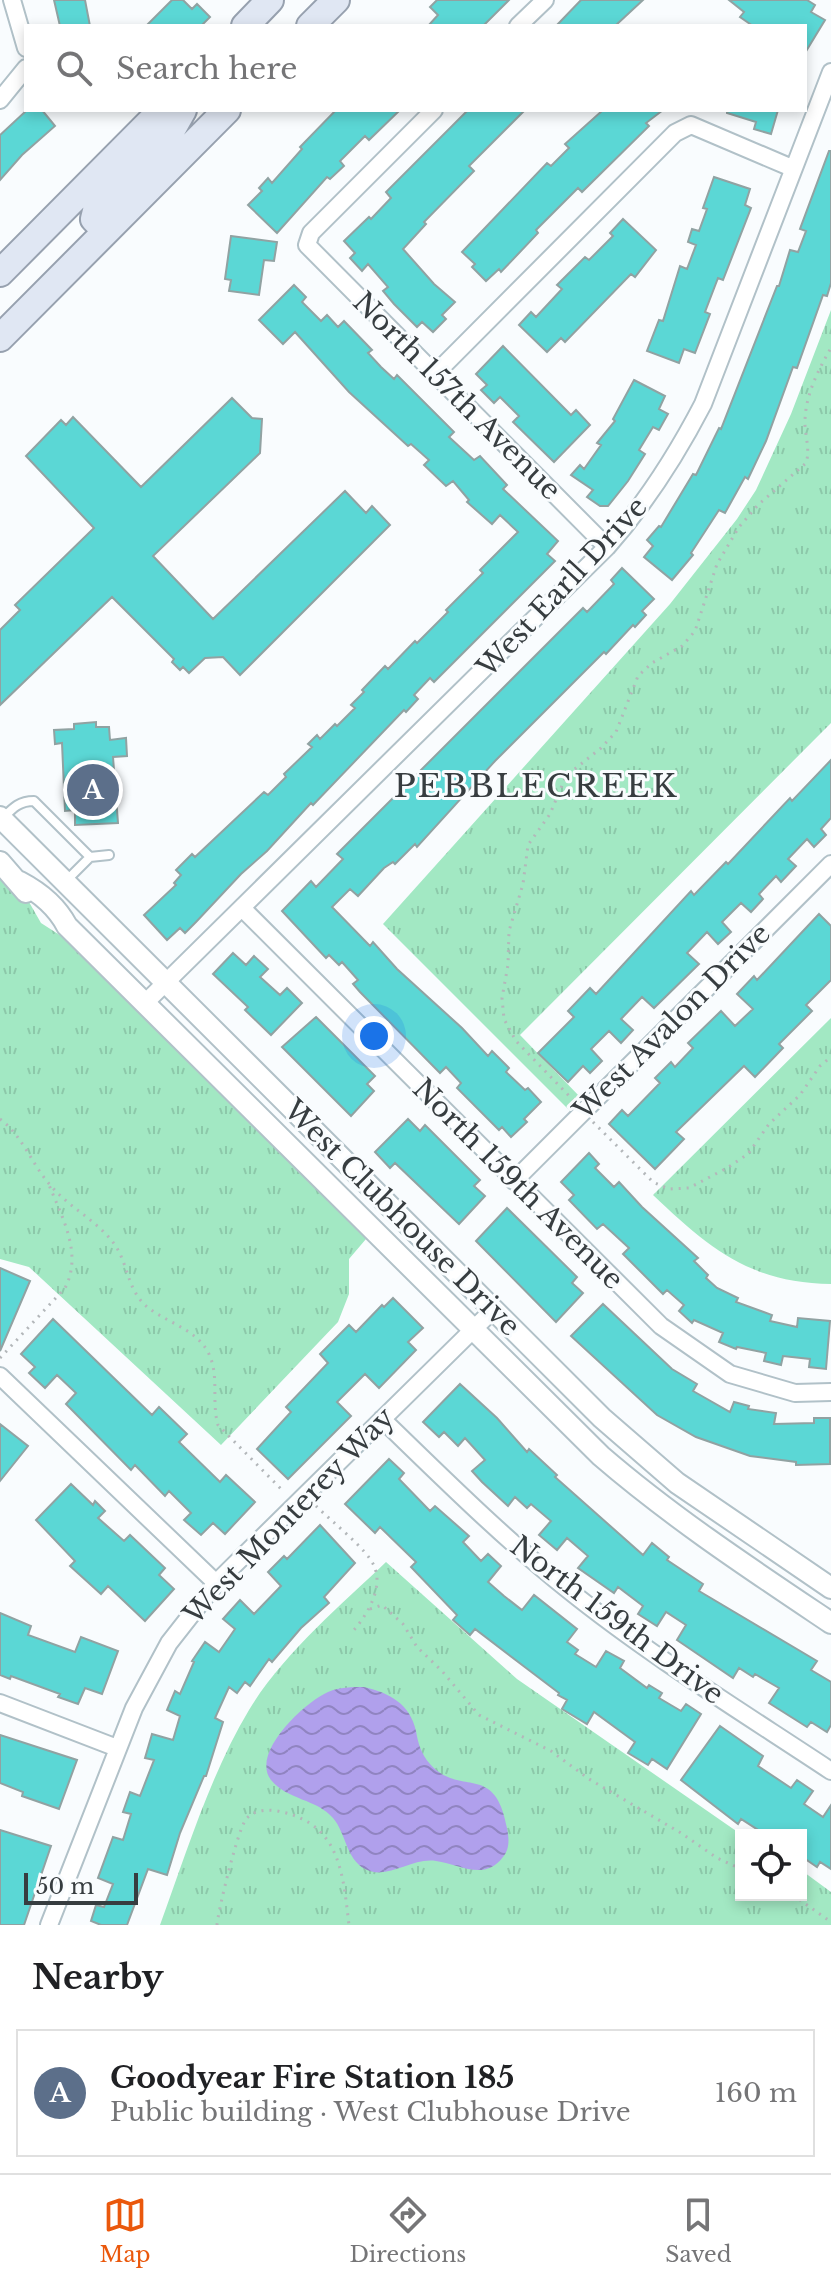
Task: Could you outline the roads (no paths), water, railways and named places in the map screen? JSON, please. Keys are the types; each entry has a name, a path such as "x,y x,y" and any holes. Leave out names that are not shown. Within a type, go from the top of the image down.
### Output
{"main road":[{"path":"247,24 270,0"},
{"path":"312,24 336,0"},
{"path":"0,273 160,112"},
{"path":"106,231 94,219 97,207 170,133 182,112"},
{"path":"0,338 225,112"}],"street":[{"path":"12,0 24,41"},
{"path":"520,24 545,0"},
{"path":"0,100 24,70"},
{"name":"West Earll Drive","path":"145,1003 607,547 656,486 703,404 831,72"},
{"name":"North 157th Avenue","path":"432,112 311,233 307,245 607,547"},
{"path":"435,374 675,133 691,125 792,168"},
{"name":"West Clubhouse Drive","path":"1,819 602,1418 677,1483 831,1588"},
{"name":"West Clubhouse Drive","path":"0,862 53,923 67,926 561,1418 645,1494 831,1623"},
{"name":"West Avalon Drive","path":"514,1181 831,864"},
{"name":"North 159th Avenue","path":"243,909 661,1326 730,1374 795,1393 831,1392"},
{"name":"West Monterey Way","path":"49,1925 117,1748 154,1667 169,1643 216,1583 493,1310"},
{"path":"0,1376 216,1583"},
{"name":"North 159th Drive","path":"382,1419 497,1529 567,1589 632,1637 831,1771"},
{"path":"0,1703 117,1748"}],"lane":[{"path":"1,819 14,806 24,801 34,801 90,857"},
{"path":"65,881 90,857 109,855"}],"water":[{"path":"364,1687 390,1696 404,1707 413,1722 424,1756 441,1774 485,1787 494,1795 501,1807 508,1839 505,1854 496,1864 488,1869 471,1870 427,1861 391,1871 373,1872 354,1859 333,1818 319,1807 285,1792 271,1780 266,1769 268,1756 294,1717 328,1692"}],"place":[{"name":"Goodyear Fire Station 185","path":"93,790"}],"district":[{"name":"PEBBLECREEK","path":"536,786"}]}
